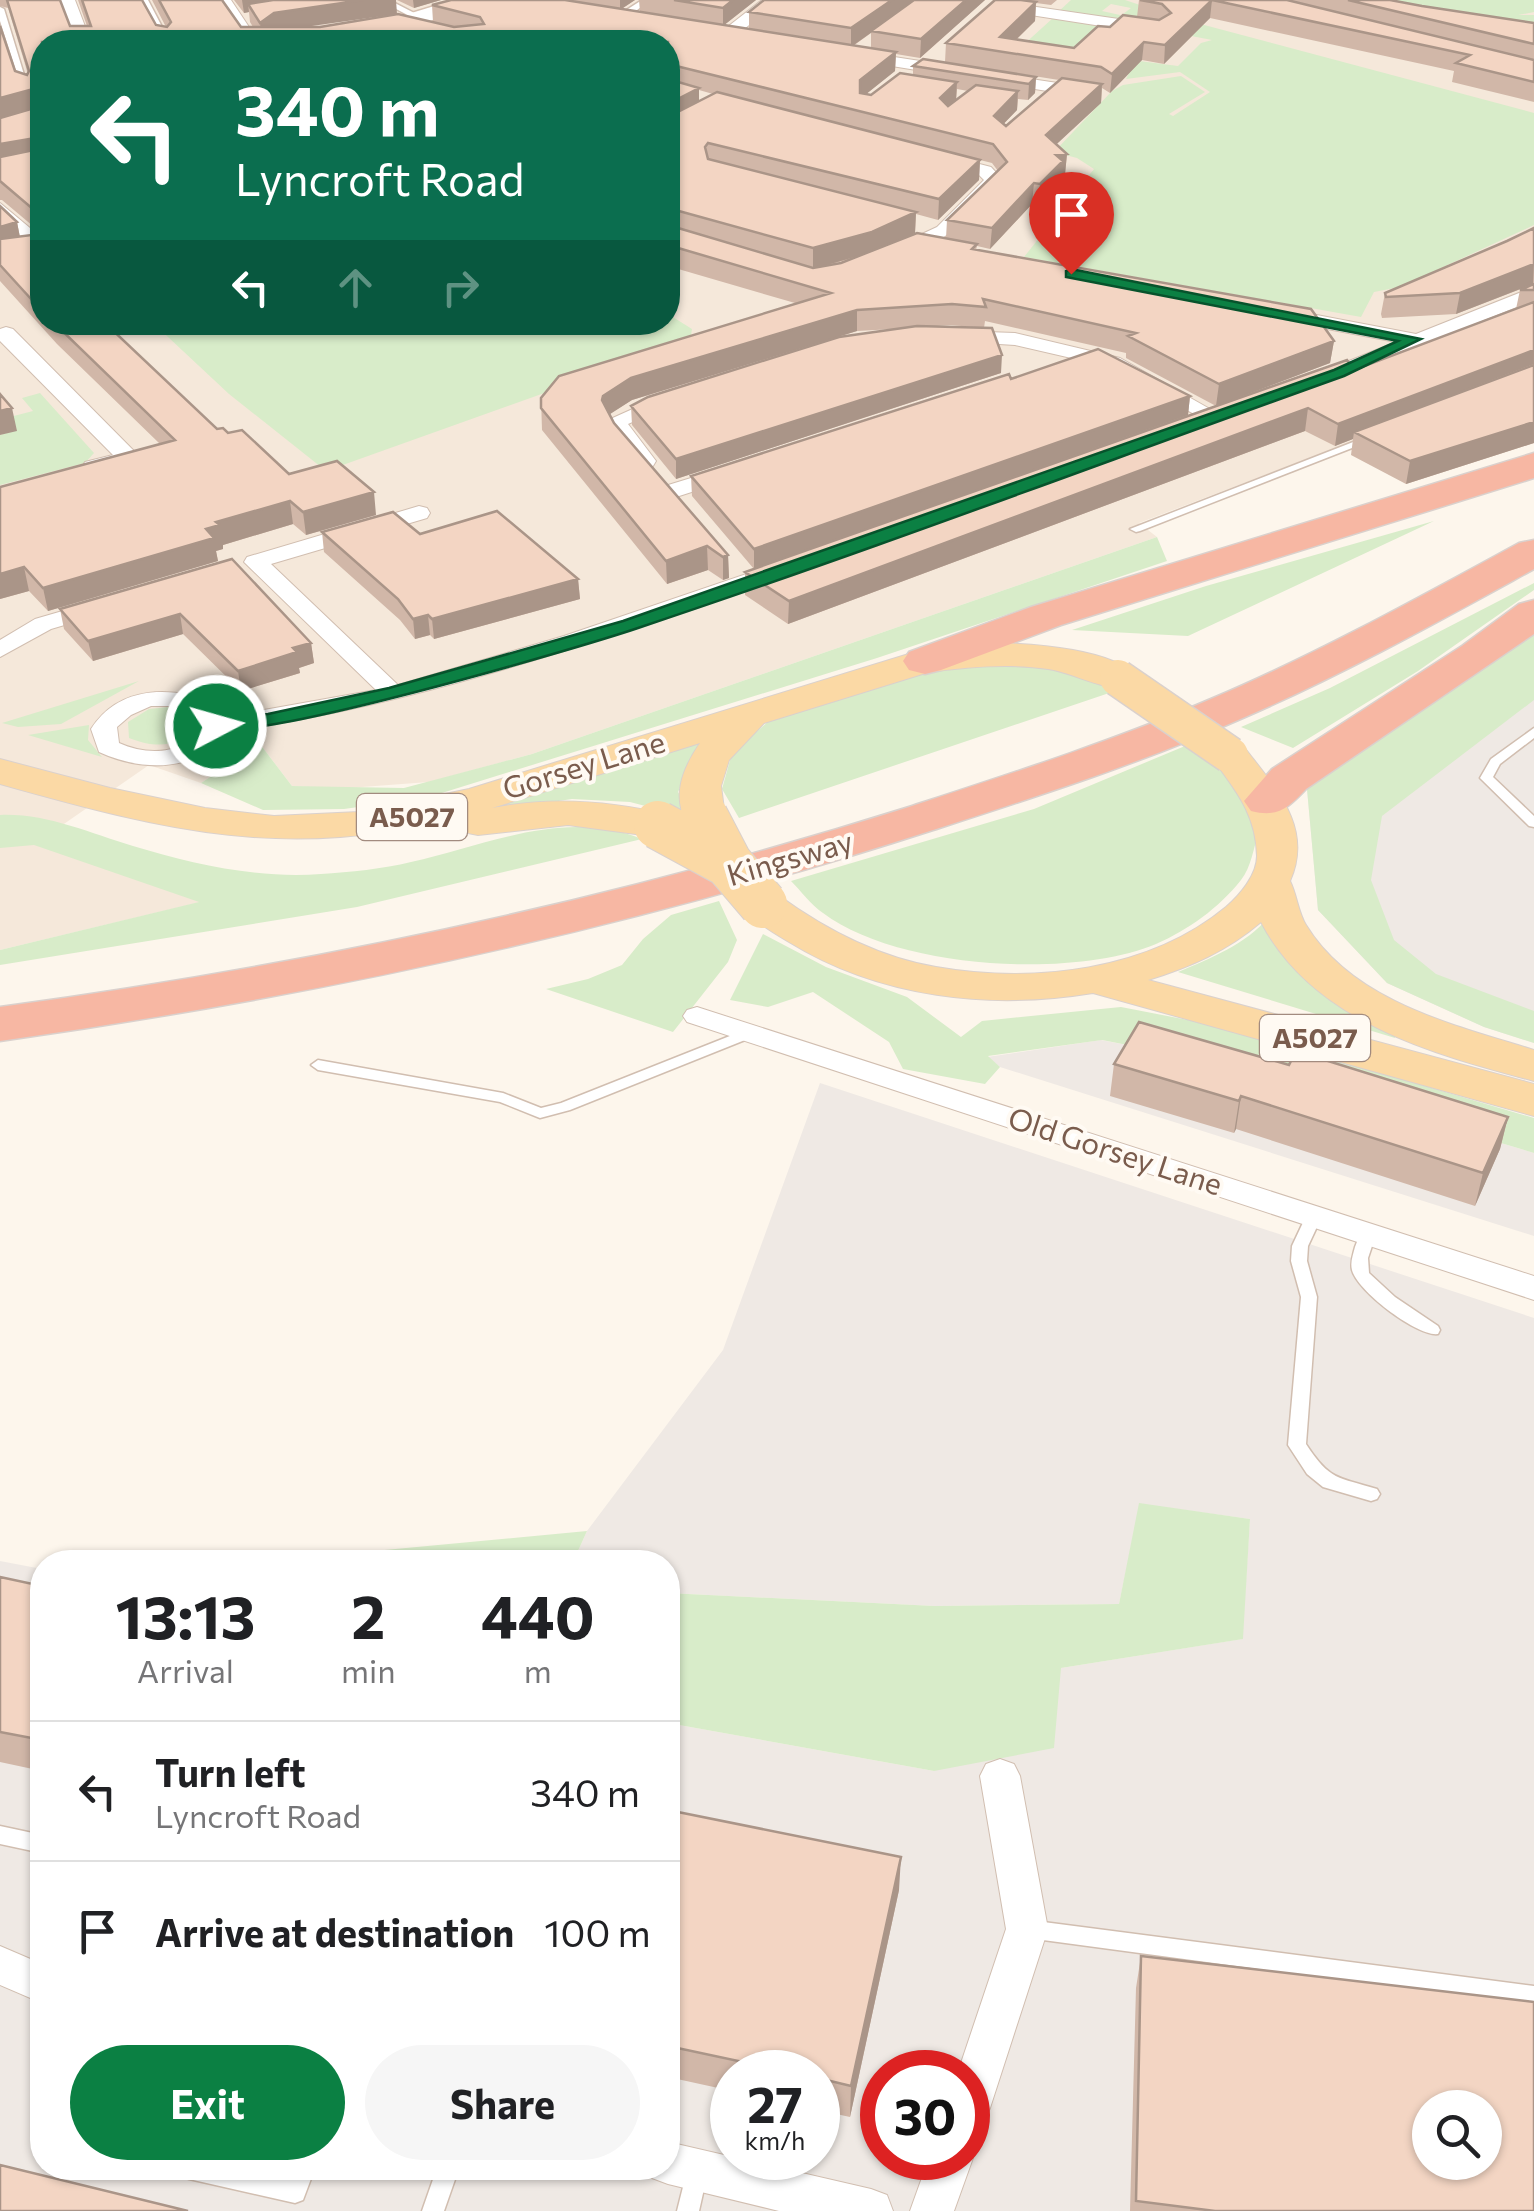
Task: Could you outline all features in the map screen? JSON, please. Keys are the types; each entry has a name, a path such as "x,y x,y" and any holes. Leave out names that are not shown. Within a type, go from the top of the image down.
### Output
{"highway":[{"path":"924,662 1046,616 1534,464"},
{"name":"Kingsway","path":"0,988 106,975 387,923 638,866 823,816 1134,707 1264,653 1534,517"},
{"name":"Kingsway","path":"0,1024 409,956 827,850 1052,774 1226,709 1353,650 1534,552"},
{"path":"1268,801 1289,779 1478,655 1534,613"}],"main road":[{"path":"358,30 398,24 430,26 476,0"},
{"name":"Gorsey Lane","path":"0,771 60,790 228,823 273,828 361,824 446,808 924,662 976,654 1055,657 1089,665 1118,678 1230,755 1268,801"},
{"path":"752,714 727,734 706,762 699,779 698,798 704,818 728,863 764,904 821,942 896,972 998,988 1095,980 1144,970 1218,938 1247,914 1270,885 1278,860 1279,829 1268,801"},
{"name":"Gorsey Lane","path":"60,790 131,825 206,849 292,854 366,849 498,819 602,812 658,825 728,863"},
{"name":"A5027","path":"1270,885 1285,926 1325,978 1384,1016 1534,1066"},
{"name":"A5027","path":"1095,980 1165,995 1534,1100"}],"street":[{"path":"68,0 79,30"},
{"path":"224,0 242,18 246,30"},
{"path":"727,35 772,0"},
{"path":"991,8 1158,30"},
{"path":"601,15 638,21"},
{"path":"710,32 745,38"},
{"path":"834,52 859,51 920,66 1099,95"},
{"path":"895,84 938,54"},
{"path":"1035,108 1055,88"},
{"path":"880,260 942,231 994,180 985,171 920,154"},
{"path":"0,208 30,240"},
{"path":"904,221 942,231"},
{"path":"918,245 956,252"},
{"path":"1285,392 1534,293"},
{"path":"1262,310 1414,339"},
{"path":"0,335 6,334 128,458 74,473"},
{"path":"941,336 1015,340 1089,355 1113,362 1223,414 1178,430"},
{"path":"1052,368 1089,355"},
{"path":"693,392 640,408 616,421 626,439 679,498 748,466"},
{"path":"392,692 247,564 420,513"},
{"path":"216,726 268,720 392,692 629,625 742,574 803,562"},
{"path":"0,652 43,624 114,603"},
{"path":"0,652 25,659"},
{"name":"Old Gorsey Lane","path":"696,1016 1534,1288"},
{"path":"987,2050 1026,1929 1000,1776"},
{"path":"1,1968 30,1979"},
{"path":"932,2211 943,2180"},
{"path":"684,2181 871,2211"}],"lane":[{"path":"144,0 160,30"},
{"path":"382,0 430,26"},
{"path":"620,18 647,0"},
{"path":"0,9 25,84 30,82"},
{"path":"1136,529 1389,432"},
{"path":"1534,732 1496,762 1486,778 1534,824"},
{"path":"318,1065 504,1098 540,1113 565,1107 750,1033"},
{"path":"1314,1216 1300,1246 1298,1261 1308,1296 1297,1444 1313,1469 1329,1482 1371,1494"},
{"path":"1368,1234 1359,1265 1361,1274 1369,1286 1432,1330"},
{"path":"0,1835 30,1841"},
{"path":"1026,1929 1534,1996"},
{"path":"242,2180 295,2192 300,2180"},
{"path":"434,2211 444,2180"}],"shaded area":[{"path":"0,0 1534,0 1534,372 1139,523 1157,537 532,754 429,782 335,789 292,786 260,744 201,783 149,765 35,844 201,902 0,950"},
{"path":"1534,629 1534,1043 1484,1027 1387,983 1318,910 1307,789"},
{"path":"1101,1040 1259,1071 1534,1153 1534,1236 1000,1067 987,1057"},
{"path":"820,1083 1534,1318 1534,2211 0,2211 0,1561 30,1567 30,2180 680,2180 680,1725 934,1771 1061,1668 1242,1639 1250,1519 1140,1504 1119,1604 935,1606 680,1594 680,1550 578,1550 587,1531 723,1350"}],"green space":[{"path":"1071,0 1125,0 1188,21 1129,23 1123,14 1131,8 1111,4 1102,11 1120,15 1125,23 1058,12"},
{"path":"1336,0 1534,0 1534,12 1518,15 1534,15 1534,32"},
{"path":"1053,18 1100,25 1108,32 1088,52 1074,44 1085,54 1178,66 1201,43 1212,40 1181,34 1193,22 1534,113 1534,225 1400,287 1374,292 1361,317 1024,257 1094,169 1077,158 1054,152 1112,91 1123,85 1181,76 1205,92 1169,114 1173,116 1210,92 1180,72 1126,79 1129,73 1011,56"},
{"path":"680,322 692,329 690,341 326,471 229,394 166,335 680,335"},
{"path":"40,393 94,453 85,463 0,485 0,435 16,430 6,418 33,411 22,398"},
{"path":"1434,521 1188,636 1072,630 1206,586"},
{"path":"1157,537 1167,561 877,658 429,797 344,809 263,810 201,783 260,744 292,786 404,788 532,754"},
{"path":"1534,583 1534,590 1418,671 1293,748 1241,727 1330,688"},
{"path":"1534,629 1534,700 1382,816 1371,880 1394,940 1436,974 1534,1011 1534,1043 1484,1027 1387,983 1318,910 1307,789"},
{"path":"1048,662 1118,690 739,818 722,789 732,753 770,720 944,665"},
{"path":"139,681 61,724 18,727 2,723"},
{"path":"178,706 199,714 201,730 166,744 129,738 128,722 149,709"},
{"path":"89,725 88,740 102,757 28,735"},
{"path":"701,739 678,792 688,809 676,814 630,802 572,799 464,815"},
{"path":"1197,741 1237,780 1259,831 1247,869 1223,900 1180,932 1156,944 1079,962 986,963 939,957 855,932 819,910 791,881 1034,809"},
{"path":"0,815 51,821 226,869 298,875 389,867 555,828 613,830 642,839 357,907 0,965 0,950 199,902 34,845 0,848"},
{"path":"719,901 737,940 728,962 673,1032 546,989 588,979 622,965 643,939 671,915"},
{"path":"1269,917 1394,1032 1395,1038 1178,972 1238,943"},
{"path":"763,934 826,967 907,997 961,1037 982,1021 1121,1007 1224,1027 1534,1118 1534,1153 1259,1071 1102,1040 988,1056 1000,1067 985,1084 903,1069 889,1042 813,992 768,1007 730,1000"},
{"path":"1139,1503 1250,1519 1243,1639 1061,1668 1054,1748 934,1771 680,1725 680,1594 935,1606 1119,1604"},
{"path":"587,1531 578,1550 385,1550"}],"building":[{"path":"7,0 60,0 70,26 91,26 82,0 142,0 156,25 167,27 171,22 159,0 222,0 241,27 320,27 398,14 454,27 484,24 480,17 432,5 451,0 565,0 896,52 860,80 860,93 871,95 900,73 957,82 940,98 948,106 976,85 1018,91 994,116 1006,126 1062,78 1102,84 1046,135 1067,154 1056,155 1063,161 1040,184 1034,183 992,228 947,220 1007,162 993,144 680,67 680,30 30,30 30,90 0,98 0,26 15,71 27,75"},
{"path":"273,0 363,0 274,13 260,23 248,4"},
{"path":"674,0 733,0 723,8"},
{"path":"764,0 892,0 851,28 749,12"},
{"path":"914,0 966,0 921,39 871,31"},
{"path":"995,0 1036,2 1000,37 1074,48 1098,26 1110,27 1123,15 1159,20 1171,13 1162,4 1140,0 1212,0 1165,45 1144,42 1112,74 1101,67 946,43"},
{"path":"1212,0 1287,0 1534,60 1534,82 1456,63 1470,55"},
{"path":"1348,0 1390,0 1534,23 1534,44"},
{"path":"923,59 1036,77 1029,84 913,66"},
{"path":"680,82 699,88 680,98"},
{"path":"717,92 980,160 939,199 708,143 708,159 916,212 872,232 813,248 680,211 680,111"},
{"path":"30,109 30,139 0,144 0,118"},
{"path":"30,151 30,206 0,181 0,157"},
{"path":"0,206 17,222 0,227"},
{"path":"1534,228 1534,264 1460,293 1386,297 1385,293"},
{"path":"680,229 813,268 841,263 917,233 977,244 972,249 1311,309 1334,341 1219,384 1128,336 1136,333 983,299 986,307 952,304 857,310 631,378 603,396 614,423 728,555 723,557 707,546 666,561 541,408 541,398 559,376 831,293 680,249"},
{"path":"30,235 30,298 0,265 0,239"},
{"path":"1534,302 1534,350 1338,424 1308,408 789,601 745,572 1347,360 1354,370"},
{"path":"917,326 992,328 1002,355 676,459 631,406 648,397 839,337"},
{"path":"66,335 118,335 217,429 228,433 242,430 289,474 337,461 374,492 303,512 290,501 216,522 220,525 206,529 214,538 43,588 24,567 0,574 0,487 175,440"},
{"path":"1098,349 1190,396 754,549 691,476 1009,374 1011,379"},
{"path":"1534,365 1534,422 1410,461 1354,432"},
{"path":"0,394 12,408 0,411"},
{"path":"497,511 578,579 432,619 428,615 413,619 398,599 322,532 393,512 420,534"},
{"path":"232,559 311,643 293,648 297,652 238,671 180,614 88,641 60,609"},
{"path":"1139,1022 1289,1065 1296,1051 1508,1117 1483,1173 1241,1096 1239,1101 1114,1064"},
{"path":"0,1577 30,1583 30,1738 0,1732"},
{"path":"680,1812 901,1857 851,2086 840,2083 840,2050 710,2050 710,2055 680,2049"},
{"path":"1141,1956 1534,2002 1534,2211 1215,2211 1136,2201"},
{"path":"0,2165 30,2172 30,2180 61,2180 188,2211 0,2211"}],"route":[{"path":"216,726 268,720 392,692 629,625 1339,373 1414,339 1071,274"}]}
